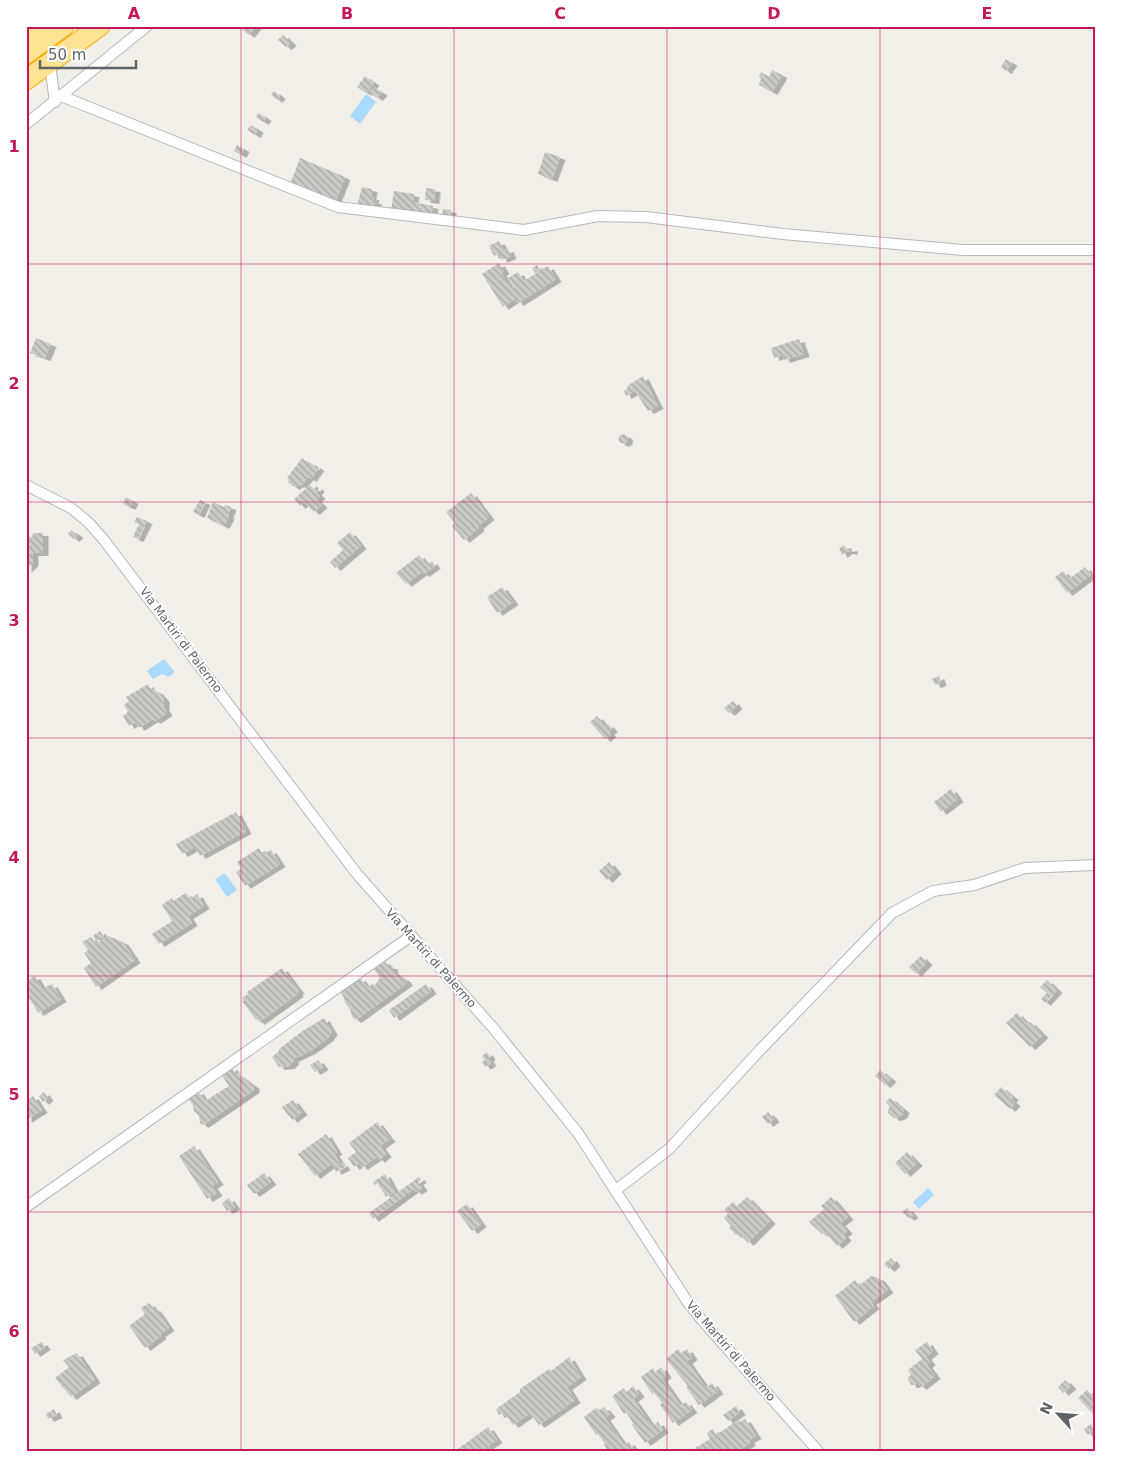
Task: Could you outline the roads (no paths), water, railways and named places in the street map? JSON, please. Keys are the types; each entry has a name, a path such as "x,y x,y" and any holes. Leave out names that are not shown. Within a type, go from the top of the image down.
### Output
{"highway":[{"path":"26,37 49,26"},
{"path":"26,54 64,26"},
{"path":"26,80 100,26"}],"street":[{"path":"26,124 147,26"},
{"path":"51,72 58,99"},
{"path":"58,99 338,207 524,230 598,216 646,217 783,234 963,250 1095,250"},
{"name":"Via Martiri di Palermo","path":"26,485 71,508 89,523 104,540 352,867 494,1029 550,1097 578,1134 687,1301 701,1319 818,1451"},
{"path":"616,1190 669,1149 761,1049 892,913 933,891 974,885 1025,868 1095,865"},
{"path":"26,1207 411,936"}],"water":[{"path":"366,94 376,102 360,124 350,116"},
{"path":"164,659 174,671 173,674 168,677 162,674 153,679 147,671"},
{"path":"225,873 237,890 227,897 215,879"},
{"path":"928,1188 934,1195 919,1209 913,1202"}]}
